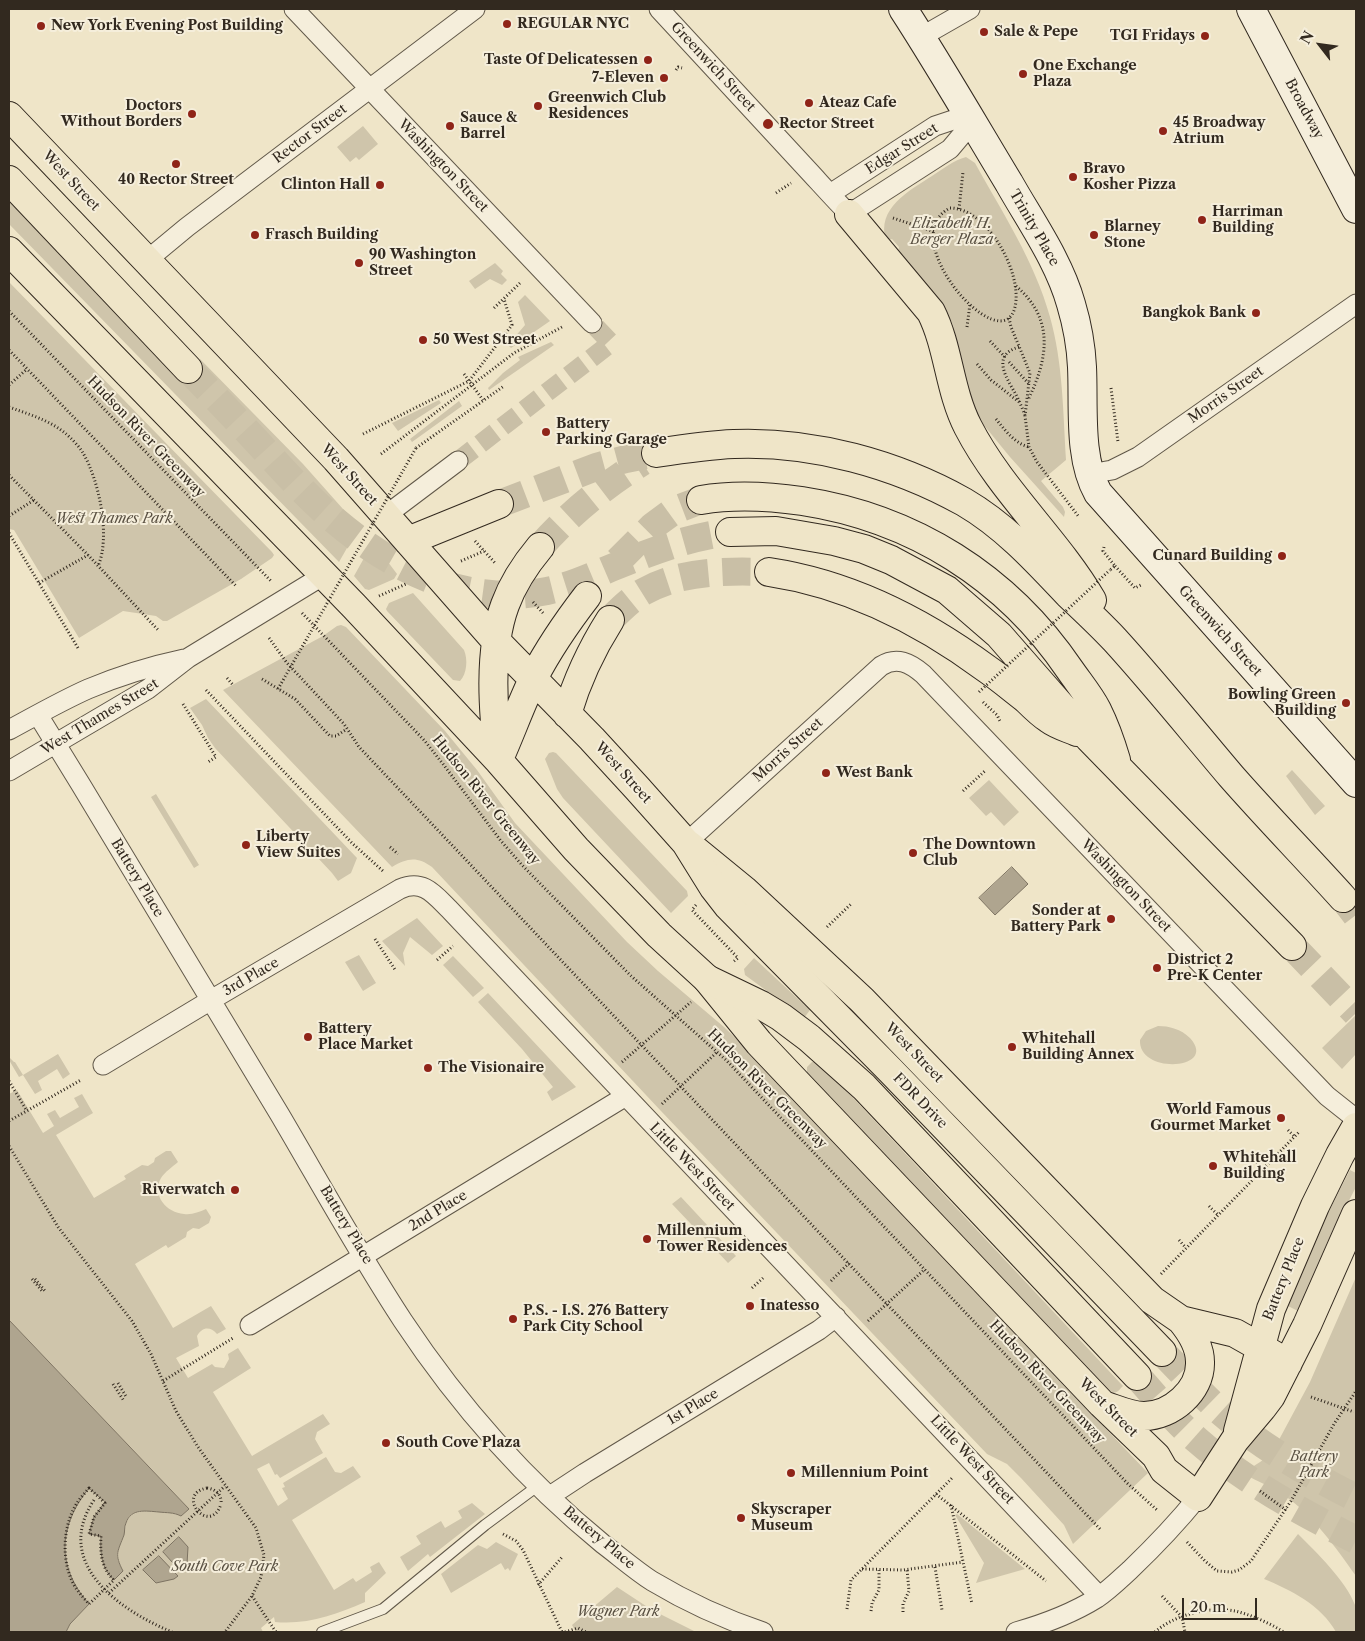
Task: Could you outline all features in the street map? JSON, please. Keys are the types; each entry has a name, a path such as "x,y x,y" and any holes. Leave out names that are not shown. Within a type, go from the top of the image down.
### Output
{"main road":[{"name":"Trinity Place","path":"903,9 971,118 1048,250 1068,293 1076,323 1081,359 1085,442 1090,474"},
{"name":"Broadway","path":"1251,9 1356,209"},
{"name":"West Street","path":"9,116 336,459 496,641 567,714 686,843 744,890 847,986 914,1052 1152,1300 1182,1320 1235,1334 1288,1363"},
{"path":"9,180 188,369"},
{"path":"849,214 931,312 940,330 948,370 960,408 972,435 1011,494 1081,581 1114,638"},
{"name":"West Street","path":"9,251 324,575 499,760 544,813 658,935 700,990 759,1043 1102,1404 1156,1456 1164,1470 1198,1497"},
{"path":"656,453 735,444 780,446 844,456 905,475 966,503 1014,538 1114,638 1233,777 1342,898"},
{"name":"Greenwich Street","path":"1090,474 1095,488 1104,501 1356,783"},
{"path":"701,500 751,495 820,504 852,511 887,523 918,536 951,554 1009,598 1054,647 1097,709 1119,768"},
{"path":"408,542 500,504"},
{"path":"730,532 776,531 864,549 891,560 947,590 999,635 1089,738 1292,946"},
{"path":"499,760 493,715 496,641 504,606 514,584 524,567 540,547"},
{"path":"769,572 833,586 908,619 987,669 1049,720 1089,738"},
{"path":"499,760 534,679 560,633 587,596"},
{"path":"567,714 575,687 585,664 610,620"},
{"name":"FDR Drive","path":"686,843 714,888 728,906 884,1064 1162,1352"},
{"path":"700,990 762,1005 781,1017 838,1062 871,1094 1137,1376"},
{"name":"Battery Place","path":"1235,1440 1244,1412 1259,1347 1271,1309 1315,1206 1356,1127"},
{"name":"Battery Place","path":"1198,1497 1235,1440 1262,1408 1288,1363 1307,1325 1356,1214"},
{"path":"1102,1404 1130,1414 1148,1416 1166,1411 1187,1396 1193,1386 1200,1364 1195,1340 1182,1320"}],"street":[{"name":"Washington Street","path":"294,9 592,323"},
{"name":"Rector Street","path":"146,261 187,227 475,9"},
{"name":"Greenwich Street","path":"659,9 849,214"},
{"path":"921,37 970,9"},
{"name":"Edgar Street","path":"830,194 935,126 958,118 971,118 966,130 950,149 849,214"},
{"name":"Morris Street","path":"1090,474 1112,470 1138,457 1356,304"},
{"path":"385,516 458,461"},
{"name":"West Thames Street","path":"9,772 148,689 188,658 324,575"},
{"name":"West Thames Street","path":"9,730 88,690 120,677 188,658"},
{"name":"Washington Street","path":"892,661 906,662 923,674 1327,1096 1356,1119"},
{"name":"Morris Street","path":"686,843 881,666 892,661"},
{"name":"Battery Place","path":"38,715 403,1321 447,1382 492,1436 544,1491 585,1529 650,1579 708,1611 763,1632"},
{"name":"Little West Street","path":"400,889 409,885 419,886 436,896 1100,1596"},
{"name":"3rd Place","path":"103,1065 400,889"},
{"name":"2nd Place","path":"244,1330 626,1096"},
{"name":"1st Place","path":"544,1491 585,1473 819,1330 836,1317"},
{"name":"Battery Place","path":"1016,1632 1058,1618 1100,1596 1134,1566 1173,1527 1198,1497"}],"lane":[{"name":"1st Place","path":"322,1632 383,1609 485,1525 544,1491"}],"path":[{"path":"959,209 963,172"},
{"path":"776,193 792,182"},
{"path":"950,208 959,209 980,222 995,238 1006,255 1016,285 1015,309 1009,318 999,321 983,316 956,290 943,270 936,248 935,232 940,216 950,208"},
{"path":"893,218 935,232"},
{"path":"494,308 520,283"},
{"path":"1016,285 1029,297 1044,334 1044,359 1026,403"},
{"path":"363,434 469,381 512,325 504,299"},
{"path":"967,332 966,322 970,304"},
{"name":"Hudson River Greenway","path":"9,311 268,578"},
{"path":"1009,318 1011,328 1030,373 1025,416 1029,447 1037,462 1079,518"},
{"path":"381,454 514,353 562,327"},
{"path":"990,341 1005,357"},
{"path":"1019,347 1012,350 1005,357 1003,371 1025,416"},
{"path":"9,350 236,586"},
{"path":"974,359 985,374 1019,402"},
{"path":"1010,362 1030,385"},
{"path":"9,385 27,369"},
{"path":"464,374 483,400"},
{"path":"1110,382 1119,447"},
{"path":"278,689 416,448 504,386"},
{"path":"9,407 56,426 83,453 94,482 101,511 103,549 98,566"},
{"path":"996,419 1012,437 1029,447"},
{"path":"9,475 159,631"},
{"path":"9,516 34,500"},
{"path":"9,533 78,648"},
{"path":"475,541 497,565"},
{"path":"1104,547 1103,552 1135,588 1141,585"},
{"path":"461,561 484,551"},
{"path":"39,583 88,555"},
{"path":"979,692 1115,566"},
{"path":"374,598 406,584"},
{"path":"533,602 544,614"},
{"name":"Hudson River Greenway","path":"306,616 424,740 501,841 522,865 604,950 717,1052 1127,1483 1156,1509"},
{"path":"269,638 283,659 340,719 359,747 1101,1530"},
{"path":"227,678 233,685"},
{"path":"262,679 295,699 330,736 336,736 347,729"},
{"path":"206,690 352,844 384,872"},
{"path":"983,701 997,714"},
{"path":"183,704 216,757 208,762"},
{"path":"963,791 986,770"},
{"path":"390,847 398,854"},
{"path":"699,903 692,910 738,958 731,964"},
{"path":"827,926 851,904"},
{"path":"375,939 396,971"},
{"path":"437,960 452,946"},
{"path":"618,1065 676,1016 700,990"},
{"path":"658,1108 717,1052"},
{"path":"9,1080 27,1111"},
{"path":"9,1121 81,1080"},
{"path":"1288,1130 1295,1137"},
{"path":"1158,1276 1300,1131"},
{"path":"9,1146 58,1227 132,1320 198,1447 256,1528 264,1555 261,1577 252,1596 225,1632"},
{"path":"1254,1160 1263,1168"},
{"path":"1209,1206 1218,1215"},
{"path":"1179,1240 1186,1248"},
{"path":"827,1285 849,1263"},
{"path":"864,1324 925,1269"},
{"path":"752,1288 763,1278"},
{"path":"34,1279 44,1292"},
{"path":"163,1381 244,1330"},
{"path":"118,1383 128,1398"},
{"path":"112,1384 124,1401"},
{"path":"1190,1546 1217,1571 1232,1572 1239,1570 1251,1561 1286,1510 1342,1409 1356,1391"},
{"path":"1311,1397 1354,1412"},
{"path":"847,1609 851,1580 953,1477"},
{"path":"109,1593 225,1486"},
{"path":"89,1488 105,1502 94,1517 89,1534 101,1536 101,1557 108,1575 114,1580 105,1590 89,1604 72,1580 66,1558 68,1525 77,1503 89,1488"},
{"path":"207,1488 218,1492 221,1504 217,1512 213,1515 204,1516 197,1511 194,1507 194,1498 199,1491 207,1488"},
{"path":"1260,1491 1286,1510"},
{"path":"936,1494 1046,1581"},
{"path":"94,1500 86,1512 81,1526 80,1543 89,1571 109,1593 153,1624 172,1632"},
{"path":"951,1505 972,1604"},
{"path":"485,1525 516,1541 563,1632 578,1628 586,1632"},
{"path":"538,1585 563,1556"},
{"path":"862,1569 907,1569 963,1562"},
{"path":"935,1567 942,1610"},
{"path":"903,1612 903,1604 909,1591 907,1569"},
{"path":"871,1611 872,1603 879,1588 879,1570"},
{"path":"252,1596 276,1632"},
{"path":"1162,1596 1182,1617 1185,1632"},
{"path":"1155,1632 1182,1617 1207,1610 1234,1611 1266,1621 1284,1632"}],"green space":[{"path":"363,126 378,144 359,160 356,157 350,162 337,147"},
{"name":"Elizabeth H. Berger Plaza","path":"966,157 975,163 1027,257 1044,297 1050,317 1058,352 1066,460 1041,481 1063,507 1064,517 978,418 969,394 953,325 947,312 937,297 898,252 899,247 892,239 886,241 884,229 886,219 890,210 897,202 905,194 944,168"},
{"path":"9,201 178,379 200,359 303,464 359,527 339,562 9,224"},
{"path":"495,263 503,271 501,274 507,280 502,285 490,279 475,289 469,281"},
{"name":"West Thames Park","path":"9,282 272,552 274,555 272,558 241,579 167,621 163,621 156,616 123,611 79,638 14,530 9,529"},
{"path":"525,295 550,321 511,348 508,345 525,325 518,302"},
{"path":"551,342 554,345 489,390 488,388 503,373 520,360 518,357"},
{"path":"439,400 441,403 398,431 392,423"},
{"path":"459,401 462,406 412,442 410,439"},
{"path":"373,542 397,574 394,579 369,590 365,589 354,576"},
{"path":"413,593 464,650 466,666 460,681 453,680 387,611 389,603"},
{"path":"341,625 346,627 445,731 477,770 515,823 627,942 724,1027 779,1080 959,1274 1148,1473 1073,1544 1064,1525 1021,1478 1007,1464 987,1454 432,867 422,861 412,859 392,867 223,690"},
{"path":"206,699 357,858 351,873 338,881 215,748 190,708"},
{"path":"553,752 687,891 688,896 671,913 563,798 557,789 545,759 549,753"},
{"path":"1292,770 1325,806 1315,815 1286,776"},
{"path":"989,780 1019,812 1004,826 991,812 986,816 969,798"},
{"path":"156,794 199,865 194,868 151,797"},
{"path":"417,918 443,946 432,955 410,937 403,953 405,966 382,941"},
{"path":"359,955 376,983 363,991 345,962"},
{"path":"453,956 484,988 473,997 443,965"},
{"path":"754,958 810,1010 804,1018 745,975 744,969"},
{"path":"488,993 576,1087 552,1101 547,1092 553,1087 522,1049 478,1002"},
{"path":"1356,1015 1356,1054 1342,1069 1322,1048"},
{"path":"1158,1026 1183,1032 1190,1038 1196,1049 1194,1057 1186,1062 1175,1064 1151,1059 1143,1051 1140,1040 1146,1031"},
{"path":"58,1054 70,1074 63,1079 57,1069 38,1081 42,1090 35,1094 23,1075"},
{"path":"9,1057 15,1062 23,1075 19,1077"},
{"path":"812,1062 815,1062 829,1072 1123,1386 1118,1391 1113,1393 1109,1391 807,1074 807,1067"},
{"name":"South Cove Park","path":"17,1090 43,1133 54,1126 47,1114 55,1110 60,1118 79,1107 74,1098 82,1094 93,1113 56,1135 94,1198 126,1179 124,1176 142,1165 148,1166 154,1162 155,1158 166,1151 171,1151 178,1162 161,1178 158,1184 159,1197 162,1202 172,1210 184,1214 193,1214 206,1209 211,1217 209,1223 199,1229 193,1228 187,1232 186,1237 168,1248 166,1245 135,1264 173,1328 211,1306 226,1329 217,1334 212,1330 204,1329 197,1336 199,1346 176,1358 188,1378 212,1364 215,1367 224,1368 229,1359 228,1354 238,1348 251,1368 213,1392 252,1456 323,1414 330,1424 317,1432 315,1439 323,1453 280,1478 277,1474 275,1475 269,1463 257,1469 278,1506 288,1499 282,1488 285,1487 283,1483 326,1457 335,1472 341,1473 353,1466 361,1477 292,1520 334,1590 353,1578 356,1582 372,1572 370,1567 379,1562 386,1573 365,1593 365,1602 332,1615 298,1622 275,1622 274,1617 261,1628 263,1632 66,1632 70,1624 89,1604 76,1588 69,1573 65,1542 72,1512 89,1488 105,1503 98,1510 101,1557 108,1575 120,1565 119,1549 126,1523 130,1517 147,1511 163,1511 181,1516 189,1509 9,1320 9,1094"},
{"path":"1350,1170 1356,1173 1356,1187 1327,1243 1300,1312 1288,1306 1327,1215"},
{"path":"681,1197 736,1256 728,1263 672,1204"},
{"name":"Battery Park","path":"1356,1277 1356,1576 1324,1533 1305,1513 1280,1493 1244,1474 1267,1457 1274,1449 1310,1382"},
{"path":"472,1503 485,1514 430,1557 428,1554 408,1571 400,1557 421,1544 416,1536 441,1521 445,1528 462,1518 458,1511"},
{"path":"957,1514 1025,1569 976,1583 984,1563 955,1515"},
{"path":"1298,1534 1330,1567 1351,1596 1356,1611 1356,1632 1336,1632 1330,1622 1314,1606 1295,1593 1264,1579"},
{"path":"496,1542 518,1554 510,1571 508,1568 505,1570 501,1563 451,1593 441,1574 478,1545 487,1549"},
{"name":"Wagner Park","path":"617,1587 652,1610 696,1632 576,1632 572,1625"}],"shaded area":[{"path":"1012,867 1028,884 995,915 979,898"},
{"path":"9,1320 189,1509 181,1516 173,1513 149,1511 131,1515 125,1525 118,1553 123,1571 114,1580 106,1570 102,1560 101,1536 89,1534 94,1517 105,1502 89,1488 71,1517 65,1546 66,1561 71,1575 78,1590 89,1604 70,1624 66,1632 9,1632"},
{"path":"179,1537 188,1547 187,1564 182,1573 163,1552"},
{"path":"159,1556 178,1576 174,1579 156,1583 143,1570"}],"tunnel":[{"path":"458,461 611,343 592,323"},
{"path":"188,369 300,487 348,531 399,565 427,578 456,588 516,595 547,591 564,587 669,546 699,537 730,532"},
{"path":"499,504 596,467 656,453"},
{"path":"540,547 588,501 642,462"},
{"path":"618,561 653,526 675,510 701,500"},
{"path":"610,620 643,592 673,579 704,573 769,572"},
{"path":"1343,898 1356,915"},
{"path":"1292,946 1356,1013"},
{"path":"1162,1352 1213,1405 1236,1424 1304,1470 1356,1498"},
{"path":"1137,1376 1181,1425 1215,1455 1274,1495 1356,1540"}],"place":[{"name":"REGULAR NYC","path":"507,24"},
{"name":"New York Evening Post Building","path":"41,26"},
{"name":"Sale & Pepe","path":"984,32"},
{"name":"TGI Fridays","path":"1205,36"},
{"name":"Taste Of Delicatessen","path":"648,60"},
{"name":"One Exchange Plaza","path":"1023,74"},
{"name":"7-Eleven","path":"664,78"},
{"name":"Ateaz Cafe","path":"809,103"},
{"name":"Greenwich Club Residences","path":"538,106"},
{"name":"Doctors Without Borders","path":"192,114"},
{"name":"Rector Street","path":"768,124"},
{"name":"Sauce & Barrel","path":"450,126"},
{"name":"45 Broadway Atrium","path":"1163,131"},
{"name":"40 Rector Street","path":"176,164"},
{"name":"Bravo Kosher Pizza","path":"1073,177"},
{"name":"Clinton Hall","path":"380,185"},
{"name":"Harriman Building","path":"1202,220"},
{"name":"Frasch Building","path":"255,235"},
{"name":"Blarney Stone","path":"1094,235"},
{"name":"90 Washington Street","path":"359,263"},
{"name":"Bangkok Bank","path":"1256,313"},
{"name":"50 West Street","path":"423,340"},
{"name":"Battery Parking Garage","path":"546,432"},
{"name":"Cunard Building","path":"1282,556"},
{"name":"Bowling Green Building","path":"1346,703"},
{"name":"West Bank","path":"826,773"},
{"name":"Liberty View Suites","path":"246,845"},
{"name":"The Downtown Club","path":"913,853"},
{"name":"Sonder at Battery Park","path":"1111,919"},
{"name":"District 2 Pre-K Center","path":"1157,968"},
{"name":"Battery Place Market","path":"308,1037"},
{"name":"Whitehall Building Annex","path":"1012,1047"},
{"name":"The Visionaire","path":"428,1068"},
{"name":"World Famous Gourmet Market","path":"1281,1118"},
{"name":"Whitehall Building","path":"1213,1166"},
{"name":"Riverwatch","path":"235,1190"},
{"name":"Millennium Tower Residences","path":"647,1239"},
{"name":"Inatesso","path":"750,1306"},
{"name":"P.S. - I.S. 276 Battery Park City School","path":"513,1319"},
{"name":"South Cove Plaza","path":"386,1443"},
{"name":"Millennium Point","path":"791,1473"},
{"name":"Skyscraper Museum","path":"741,1518"}]}
